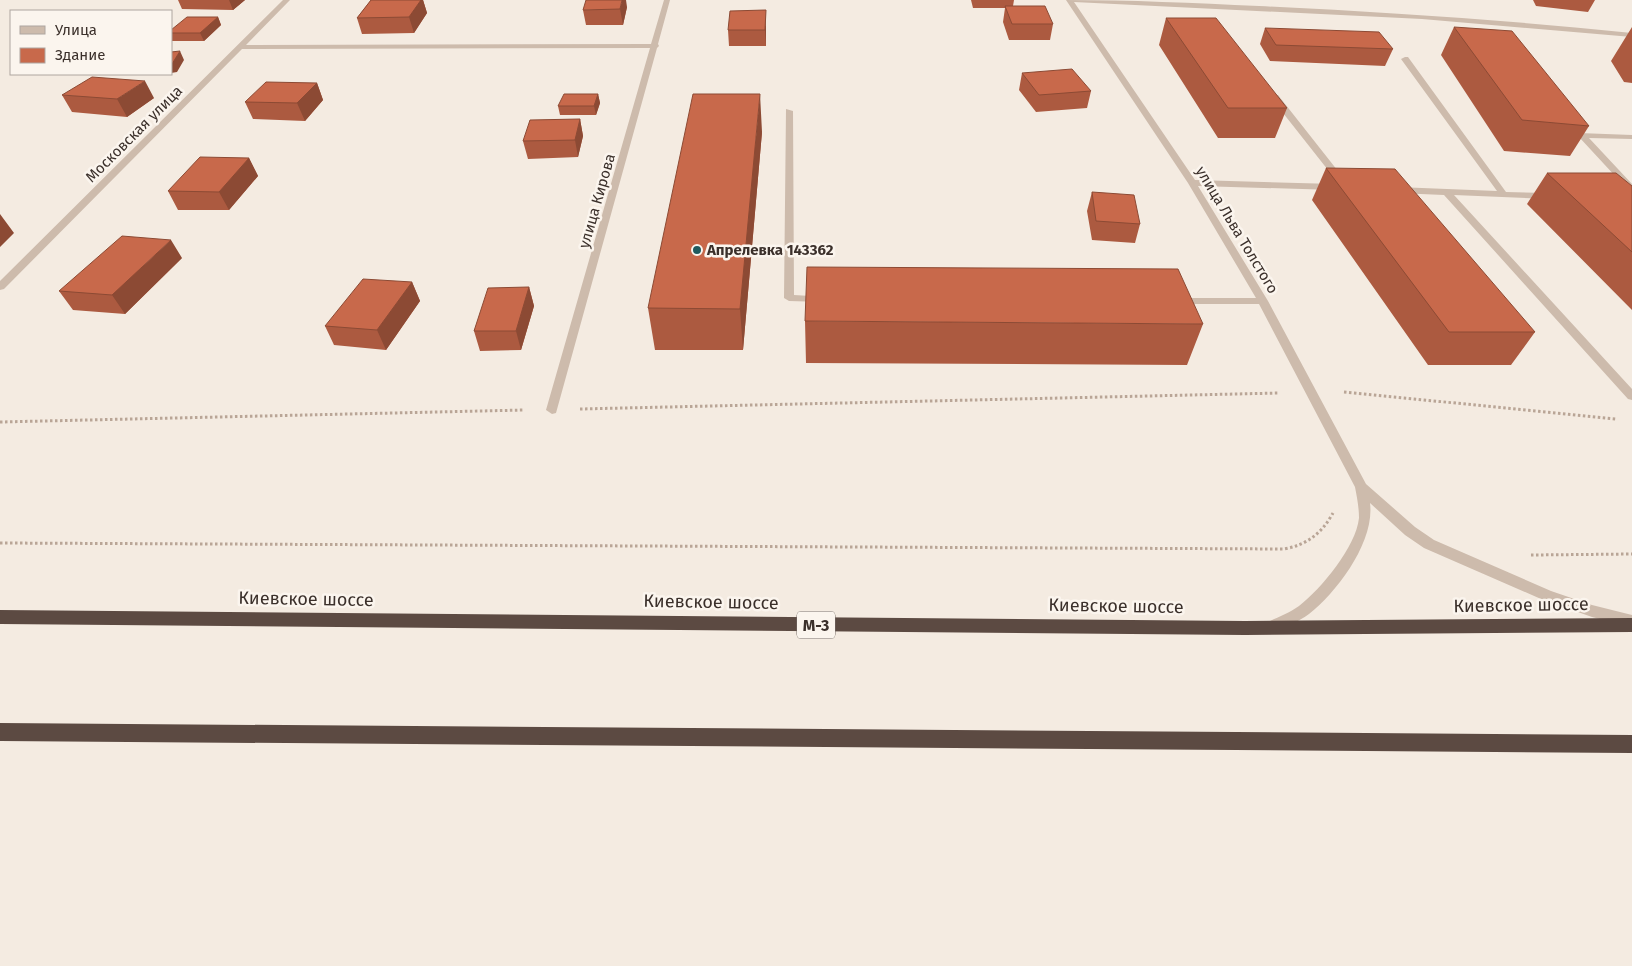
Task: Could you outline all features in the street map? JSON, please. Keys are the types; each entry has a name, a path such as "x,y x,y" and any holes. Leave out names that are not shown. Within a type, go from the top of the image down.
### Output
{"highway":[{"name":"Киевское шоссе","path":"0,617 1268,628 1632,623"},
{"path":"0,732 1632,744"}],"street":[{"name":"Московская улица","path":"0,287 287,0"},
{"name":"улица Кирова","path":"552,410 656,46 667,0"},
{"path":"1070,0 1383,10 1632,35"},
{"name":"улица Льва Толстого","path":"1070,0 1192,183 1263,301 1362,487"},
{"path":"241,47 656,46"},
{"path":"1405,58 1502,194"},
{"path":"1192,183 1346,188 1272,93"},
{"path":"789,111 789,298 838,299"},
{"path":"1632,137 1582,135 1632,189"},
{"path":"1383,189 1562,197"},
{"path":"1447,192 1632,396"},
{"path":"1164,300 1263,301"},
{"path":"1362,487 1410,531 1429,544 1546,595 1632,623"},
{"path":"1268,628 1302,611 1317,596 1354,550 1360,540 1365,519 1362,487"}],"path":[{"path":"1338,392 1622,420"},
{"path":"0,422 1281,393"},
{"path":"0,543 1284,549 1299,547 1320,533 1335,510"},
{"path":"1522,555 1632,554"}],"building":[{"path":"371,0 421,0 409,17 357,18"},
{"path":"586,0 622,0 620,9 583,10"},
{"path":"1005,6 1045,6 1053,24 1012,24"},
{"path":"766,10 765,30 728,30 730,11"},
{"path":"187,17 218,17 200,33 172,33 172,29"},
{"path":"1166,18 1216,18 1287,108 1228,108"},
{"path":"1454,27 1512,31 1589,126 1522,120"},
{"path":"1265,28 1379,32 1393,49 1276,45"},
{"path":"180,51 172,64 172,52"},
{"path":"1072,69 1091,91 1039,95 1022,73"},
{"path":"92,77 145,81 117,99 62,95"},
{"path":"266,82 317,83 297,103 245,102"},
{"path":"564,94 598,94 594,106 558,106"},
{"path":"693,94 760,94 740,309 648,308"},
{"path":"580,119 575,140 523,141 530,120"},
{"path":"200,157 249,158 219,192 168,191"},
{"path":"1326,168 1395,169 1535,332 1449,332"},
{"path":"1547,173 1616,173 1632,186 1632,252"},
{"path":"1092,192 1134,195 1140,224 1096,221"},
{"path":"122,236 171,240 112,295 59,291"},
{"path":"807,267 1178,269 1203,324 805,321"},
{"path":"363,279 412,282 377,330 325,326"},
{"path":"529,287 516,331 474,331 488,288"}],"place":[{"name":"Апрелевка 143362","path":"697,250"}]}
